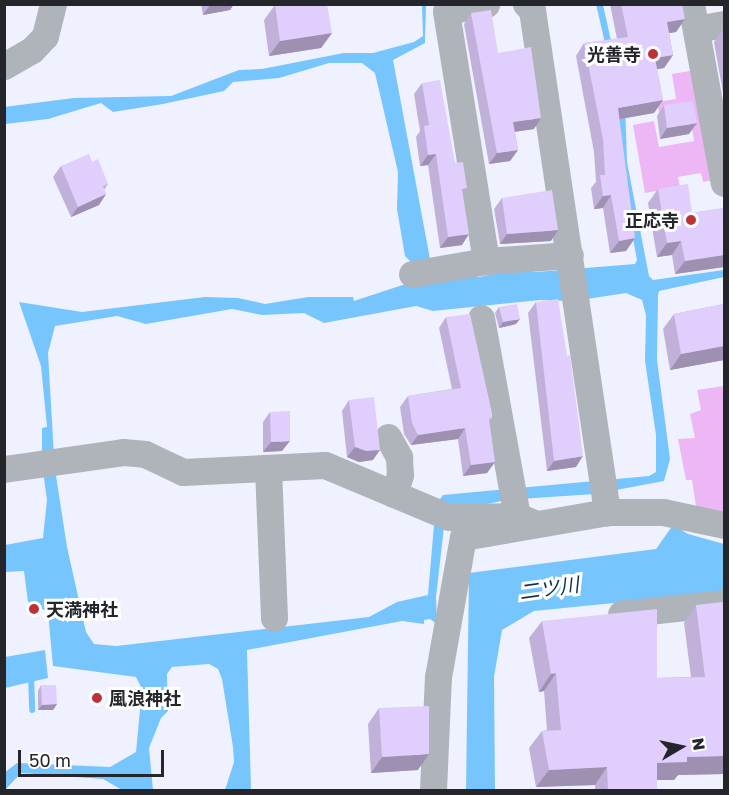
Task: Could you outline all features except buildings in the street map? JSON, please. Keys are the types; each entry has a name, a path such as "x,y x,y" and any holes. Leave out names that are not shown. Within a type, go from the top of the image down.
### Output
{"street":[{"path":"4,66 32,50 45,36 53,4"},
{"path":"486,4 446,11 486,261"},
{"path":"526,4 532,10 603,494"},
{"path":"724,24 693,17 724,183"},
{"path":"421,272 486,261 570,261"},
{"path":"482,318 519,506"},
{"path":"388,437 399,457 400,475 394,494"},
{"path":"4,469 123,452 146,454 183,471 325,465 442,515 603,494 663,512 724,525"},
{"path":"268,468 274,618"},
{"path":"433,790 438,677 464,537 519,506"},
{"path":"597,616 724,603"}],"shaded area":[{"path":"695,70 714,180 703,182 701,173 678,177 680,187 645,193 633,125 654,121 659,147 694,141 689,108 659,113 657,102 676,99 672,74"},
{"path":"724,386 724,518 697,513 692,480 686,480 678,439 695,438 690,414 701,410 697,390"}],"water":[{"path":"596,4 603,5 625,103 627,162 649,276 653,280 724,270 724,277 659,291 657,360 670,459 664,481 595,494 506,500 459,510 438,502 443,495 649,476 656,472 656,435 645,361 646,315 642,300 626,293 574,301 540,300 433,311 416,306 324,323 304,313 262,315 232,309 146,324 117,316 55,326 48,353 54,456 42,457 42,428 47,427 41,366 19,302 82,312 205,297 238,298 265,304 308,297 353,297 354,301 433,275 479,277 517,269 536,272 635,264 637,260 622,177 607,52"},
{"path":"422,5 426,5 425,43 393,60 430,259 414,265 405,256 397,209 398,172 375,73 362,63 329,63 279,78 233,82 224,91 163,104 113,112 101,103 48,119 5,124 4,107 74,98 171,96 239,70 262,69 344,53 373,53 414,42 423,36"},
{"path":"55,469 67,547 86,632 94,644 116,646 369,617 397,602 428,595 434,525 444,527 436,597 437,624 430,619 424,620 424,624 402,621 247,650 251,790 225,790 234,762 233,747 222,679 218,669 209,664 172,667 167,674 168,711 161,718 149,748 153,790 122,790 103,779 21,773 5,790 4,773 17,763 110,767 136,752 142,689 136,677 53,666 48,612 28,602 24,571 5,572 5,545 43,538 47,500 43,471"},
{"name":"二ツ川","path":"673,525 688,534 724,544 724,592 534,611 502,630 494,677 495,790 466,790 469,573 656,549"},
{"path":"45,650 48,678 5,688 5,657"}],"waterway":[{"path":"31,675 32,710"}],"place":[{"name":"光善寺","path":"653,54"},
{"name":"正応寺","path":"691,220"},
{"name":"天満神社","path":"34,609"},
{"name":"風浪神社","path":"97,698"}]}
